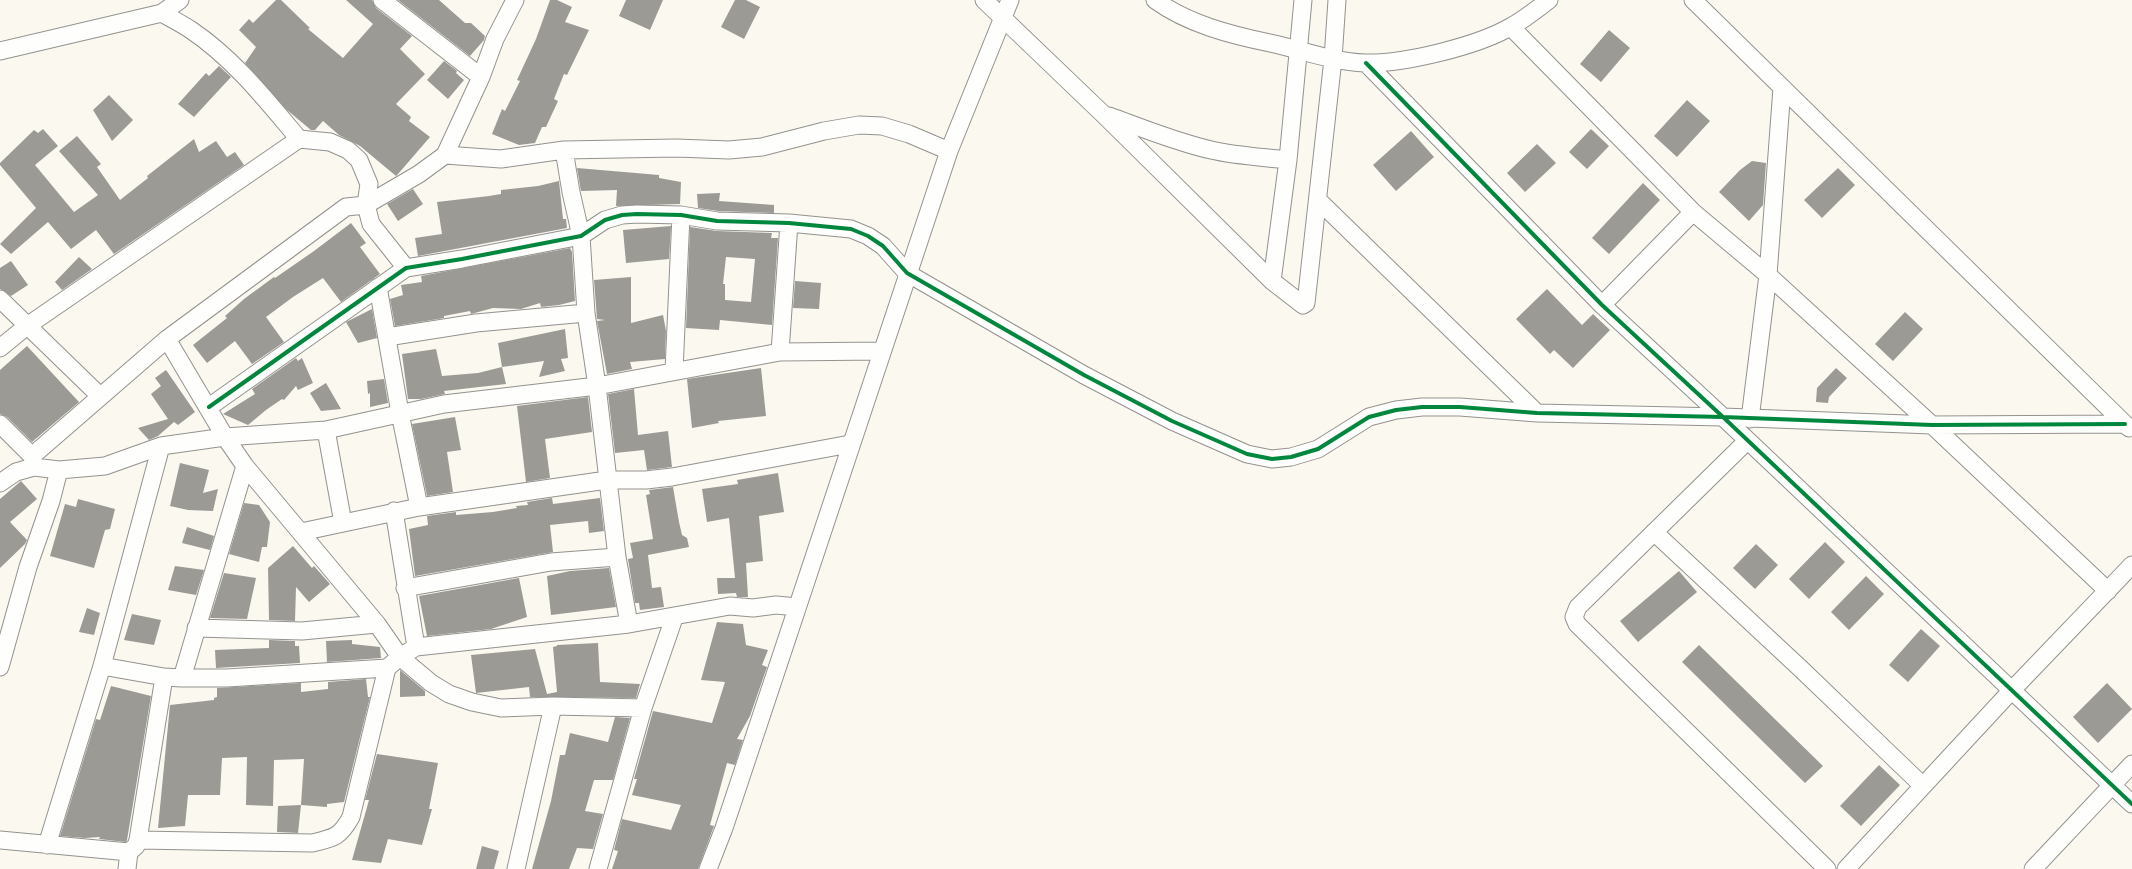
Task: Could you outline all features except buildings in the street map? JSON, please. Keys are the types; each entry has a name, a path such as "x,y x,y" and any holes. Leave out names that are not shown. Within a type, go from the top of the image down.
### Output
{"street":[{"path":"0,51 162,14 180,0"},
{"path":"382,0 481,77"},
{"path":"0,483 33,461 100,396 167,339 346,208 366,205 419,174 445,155 481,77 495,39 515,0"},
{"path":"984,0 1103,114 1272,281 1301,304 1306,303 1333,59 1337,0"},
{"path":"708,869 724,828 850,444 949,151 1010,0"},
{"path":"1155,0 1192,22 1246,38 1333,59 1366,63 1412,58 1463,46 1511,27 1549,0"},
{"path":"1272,281 1288,160 1303,0"},
{"path":"1694,0 2128,428"},
{"path":"162,14 191,30 242,73 299,139"},
{"path":"1511,27 1693,212 1768,275 1932,425 2108,591"},
{"path":"1366,63 1602,305 1723,417 2132,804"},
{"path":"1750,419 1768,275 1782,88"},
{"path":"1103,114 1172,139 1211,150 1242,156 1288,160"},
{"path":"445,155 501,159 564,150 676,148 729,150 762,147 824,131 859,125 882,126 909,134 949,151"},
{"path":"0,348 26,326 299,139 330,142 348,150 359,160 369,184 366,205 371,224 406,268"},
{"path":"564,150 571,192 581,236 586,313 597,386 617,557 629,624"},
{"path":"1318,200 1537,413"},
{"path":"1602,305 1693,212"},
{"path":"209,407 406,268 462,259 581,236 605,220 622,215 681,215 717,221 789,223 851,229 868,236 882,246 907,273 1084,375 1172,421 1253,455 1272,459 1291,457 1318,449 1369,417 1396,410 1460,407 1537,413 1723,417 1932,425 2128,428"},
{"path":"674,371 681,215"},
{"path":"780,352 789,223"},
{"path":"378,287 400,413 420,507"},
{"path":"0,299 26,326 100,396"},
{"path":"387,337 476,323 586,313"},
{"path":"167,339 209,407 225,437 245,466 377,624 393,662 449,694 472,702 502,708 553,706 643,708"},
{"path":"0,424 33,461 59,470 105,466 161,446 225,437 326,430 444,404 597,386 780,352 881,351"},
{"path":"326,430 343,523"},
{"path":"1748,441 1578,607 1574,618 1577,624 1827,869"},
{"path":"301,532 394,511 607,480 646,480 672,477 850,444"},
{"path":"47,845 102,666 161,446"},
{"path":"182,678 245,466"},
{"path":"0,667 28,567 52,501 59,470"},
{"path":"394,511 405,588 416,647"},
{"path":"1654,532 1800,668 1923,786"},
{"path":"405,588 550,562 617,557"},
{"path":"1846,869 2012,690 2132,565"},
{"path":"102,666 164,677 227,678 393,662 416,647 629,624 674,618 730,606 753,608 776,605 797,607"},
{"path":"598,869 643,708 674,618"},
{"path":"196,628 302,631 377,624"},
{"path":"0,840 47,845 134,846 312,843 336,837 343,831 352,817 393,662"},
{"path":"127,869 134,846 164,677"},
{"path":"516,869 553,706"},
{"path":"2033,869 2132,764"}],"cycle path":[{"path":"1366,63 1602,305 1723,417 2132,804"},
{"path":"209,407 406,268 462,259 581,236 605,220 622,215 637,214 681,215 717,221 789,223 851,229 868,236 883,246 907,273 1084,375 1172,421 1247,454 1272,459 1291,457 1318,449 1369,417 1396,410 1422,407 1460,407 1537,413 1723,417 1932,425 2125,424"}]}
